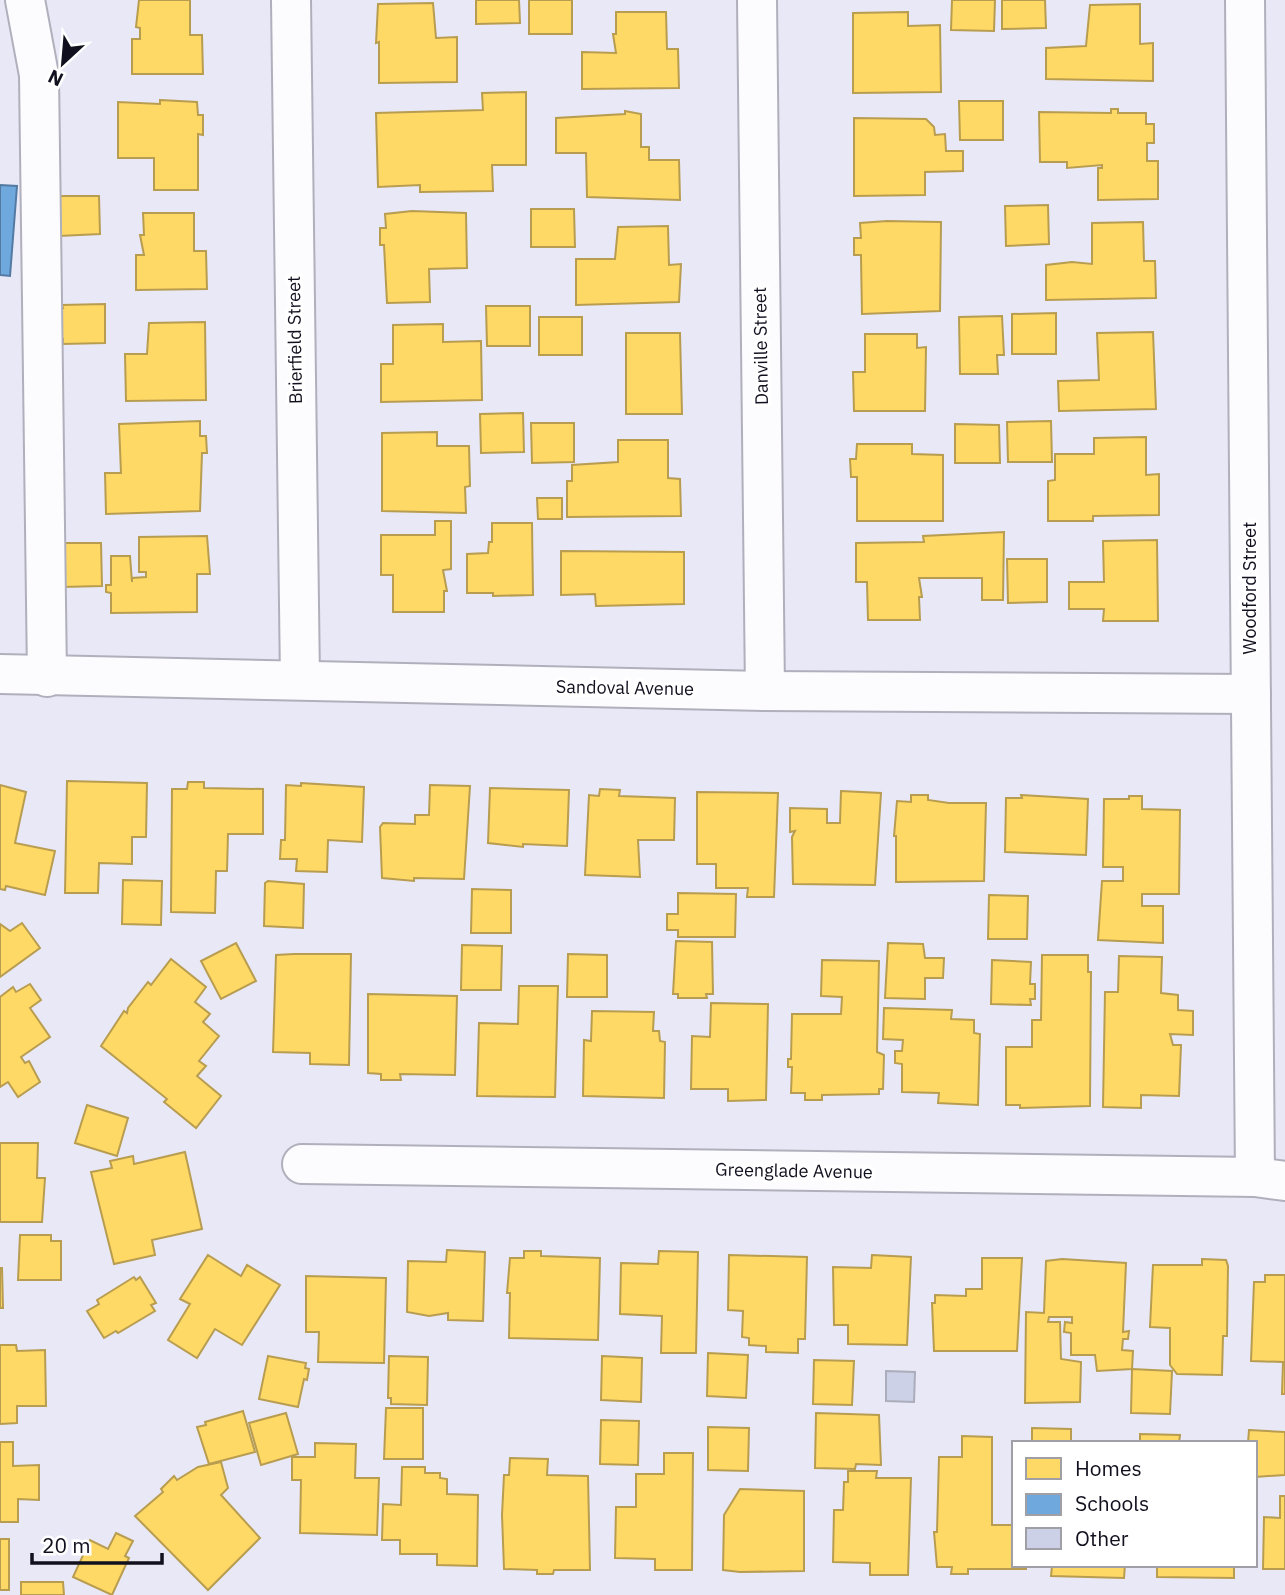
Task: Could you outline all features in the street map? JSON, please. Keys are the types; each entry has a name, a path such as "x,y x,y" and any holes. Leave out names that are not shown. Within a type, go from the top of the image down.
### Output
{"street":[{"path":"25,0 39,75 47,677"},
{"name":"Brierfield Street","path":"291,0 300,680"},
{"name":"Danville Street","path":"757,0 765,691"},
{"name":"Woodford Street","path":"1245,0 1251,694 1270,1179"},
{"name":"Sandoval Avenue","path":"0,674 765,691 1251,694"},
{"name":"Greenglade Avenue","path":"302,1164 1270,1179"}],"building: Homes":[{"path":"139,0 190,0 190,35 202,35 203,74 132,74 132,39 140,39 140,28 136,27"},
{"path":"476,0 519,0 520,23 476,24"},
{"path":"529,0 572,0 572,34 529,34"},
{"path":"952,0 995,0 994,31 951,30"},
{"path":"1002,0 1045,0 1046,28 1002,29"},
{"path":"433,3 436,38 457,37 457,82 379,83 379,42 376,43 378,4"},
{"path":"1140,4 1140,44 1153,43 1153,81 1046,79 1046,48 1086,46 1090,5"},
{"path":"616,12 666,12 667,49 678,49 679,88 582,89 582,52 616,53 613,34 616,34"},
{"path":"908,12 908,26 940,25 941,92 853,93 853,13"},
{"path":"526,92 526,165 492,165 493,191 420,192 420,185 378,187 376,113 483,110 482,93"},
{"path":"160,100 197,102 198,115 203,115 203,135 198,134 198,190 154,190 154,158 118,158 118,102 160,104"},
{"path":"959,101 1003,101 1003,140 960,140"},
{"path":"1111,109 1118,109 1118,113 1146,113 1146,124 1154,124 1154,143 1147,143 1147,161 1158,161 1158,199 1098,200 1098,168 1102,168 1102,165 1067,168 1067,162 1040,162 1039,112 1111,113"},
{"path":"625,111 641,114 641,147 649,147 649,160 679,160 680,200 587,197 586,153 556,153 556,118 625,114"},
{"path":"854,118 926,119 934,127 935,135 945,134 946,151 963,151 963,171 925,172 925,195 854,196"},
{"path":"58,196 99,196 100,234 59,236"},
{"path":"1048,205 1049,244 1006,246 1005,206"},
{"path":"531,209 574,209 575,247 531,247"},
{"path":"412,211 466,213 467,268 429,269 430,302 387,303 384,245 380,245 380,228 386,228 385,214"},
{"path":"143,213 194,213 194,251 206,251 207,289 136,290 136,255 144,255 140,235 144,235"},
{"path":"941,222 940,311 862,314 861,255 854,255 854,238 861,238 860,223"},
{"path":"1143,222 1144,261 1155,261 1156,298 1046,300 1046,265 1072,262 1092,264 1092,223"},
{"path":"668,226 669,265 681,264 679,302 576,305 576,259 615,259 618,227"},
{"path":"105,304 105,343 63,344 63,339 52,339 52,309 63,308 62,305"},
{"path":"486,306 530,306 530,346 487,346"},
{"path":"1056,313 1056,354 1012,354 1012,314"},
{"path":"1002,316 1004,355 997,355 998,374 960,374 959,317"},
{"path":"539,317 582,317 582,355 539,355"},
{"path":"205,322 206,400 126,401 125,354 147,354 149,323"},
{"path":"443,324 443,342 481,341 482,400 381,402 381,364 393,364 393,325"},
{"path":"1153,332 1156,409 1059,411 1058,381 1099,380 1097,333"},
{"path":"626,333 680,333 682,414 626,414"},
{"path":"865,334 917,334 917,348 926,347 925,411 854,411 853,372 865,372"},
{"path":"523,413 524,452 481,453 480,414"},
{"path":"200,421 200,436 206,436 207,453 202,453 200,511 106,514 105,473 121,473 119,424"},
{"path":"1051,421 1052,462 1008,462 1007,422"},
{"path":"531,423 574,423 574,462 532,463"},
{"path":"955,424 999,425 1000,463 955,463"},
{"path":"437,432 437,446 469,446 470,486 465,487 466,513 382,511 382,433"},
{"path":"1146,437 1146,475 1159,474 1159,515 1093,516 1093,521 1048,521 1048,481 1055,480 1055,454 1094,454 1094,438"},
{"path":"618,440 668,440 668,478 680,479 681,516 567,517 567,481 572,481 572,465 618,462"},
{"path":"857,444 912,444 912,454 943,455 943,521 857,521 857,477 851,477 850,459 856,459"},
{"path":"537,498 562,498 562,519 538,519"},
{"path":"435,521 451,521 451,569 443,570 447,591 444,591 444,612 393,612 393,575 381,575 381,535 435,535"},
{"path":"492,523 532,523 533,595 493,596 493,593 467,593 467,554 488,553 489,542 492,542"},
{"path":"1004,532 1003,600 982,600 982,578 919,578 922,597 919,597 920,620 868,620 867,582 856,582 856,543 924,542 923,536"},
{"path":"207,536 210,574 197,574 197,612 111,613 111,593 106,592 106,585 111,585 111,556 130,556 132,582 132,578 146,577 146,572 139,572 139,537"},
{"path":"1157,540 1158,621 1103,621 1104,609 1069,609 1069,582 1104,582 1103,541"},
{"path":"62,543 101,543 102,586 62,587"},
{"path":"561,551 684,552 684,604 596,606 595,594 561,595"},
{"path":"1007,559 1047,559 1047,602 1008,603"},
{"path":"67,781 147,783 146,837 132,837 132,864 99,863 98,893 65,893"},
{"path":"188,782 204,782 204,788 263,789 263,834 228,834 227,871 216,871 215,913 171,912 172,789 187,789"},
{"path":"301,783 364,787 362,842 328,840 327,872 296,871 297,859 280,859 281,840 285,840 286,785 301,786"},
{"path":"0,785 26,792 15,843 55,851 45,895 6,886 5,890 0,889"},
{"path":"430,785 470,786 464,879 414,878 414,881 382,878 380,827 383,823 415,824 415,815 429,815"},
{"path":"490,788 569,790 567,846 523,844 523,847 488,843"},
{"path":"600,789 620,790 619,796 675,798 674,840 638,840 640,877 585,875 589,795 599,796"},
{"path":"841,791 881,793 875,885 793,884 792,837 795,831 790,832 790,808 827,809 827,823 840,823"},
{"path":"697,792 778,793 774,897 747,897 748,888 716,888 716,864 697,864"},
{"path":"911,795 928,795 928,800 949,803 986,803 984,881 896,882 894,836 897,801 911,802"},
{"path":"1021,795 1088,799 1086,855 1005,852 1006,798 1022,798"},
{"path":"1129,796 1142,796 1142,809 1180,810 1179,894 1142,894 1142,906 1163,906 1163,943 1098,940 1102,881 1123,881 1123,867 1103,867 1104,799 1129,799"},
{"path":"123,880 162,881 161,925 122,924"},
{"path":"265,883 304,884 303,928 264,926"},
{"path":"472,889 511,890 511,933 471,933"},
{"path":"678,893 736,894 735,937 678,937 678,930 667,930 667,914 678,914"},
{"path":"989,895 1028,896 1027,939 988,939"},
{"path":"22,923 40,948 0,977 0,924 10,931"},
{"path":"676,941 712,942 713,994 706,994 707,998 678,998 678,994 673,994"},
{"path":"236,943 256,981 221,999 201,961"},
{"path":"888,943 923,944 925,958 944,958 943,978 925,978 925,999 885,998"},
{"path":"462,945 502,946 501,990 461,990"},
{"path":"351,954 349,1065 310,1064 310,1053 273,1052 276,955"},
{"path":"568,954 607,955 607,997 567,997"},
{"path":"1042,955 1088,955 1088,972 1091,972 1090,1106 1020,1108 1020,1105 1006,1105 1006,1047 1032,1047 1032,1020 1041,1020"},
{"path":"1119,956 1162,957 1161,993 1178,995 1178,1010 1193,1011 1193,1035 1170,1034 1173,1045 1181,1045 1179,1096 1141,1095 1141,1108 1103,1107 1105,992 1118,992"},
{"path":"171,959 206,987 195,1002 210,1014 203,1022 219,1036 199,1061 206,1066 197,1076 221,1096 196,1128 164,1102 167,1099 101,1046 124,1011 127,1013 148,982 151,985"},
{"path":"822,960 879,961 877,1052 884,1055 883,1089 879,1089 879,1094 822,1095 822,1100 805,1100 805,1093 791,1093 792,1067 788,1067 788,1059 791,1059 792,1014 841,1014 842,997 821,996"},
{"path":"992,960 1031,962 1030,984 1035,984 1035,999 1030,999 1031,1005 991,1004"},
{"path":"30,984 41,1000 30,1008 50,1037 21,1057 25,1063 29,1061 40,1082 18,1097 8,1082 0,1087 0,997 13,987 16,992"},
{"path":"519,986 558,986 555,1097 477,1096 479,1023 518,1024"},
{"path":"368,994 457,996 455,1075 400,1074 401,1080 381,1080 381,1074 368,1073"},
{"path":"711,1003 768,1004 766,1100 728,1101 728,1089 691,1089 692,1036 710,1037"},
{"path":"884,1008 952,1010 951,1019 974,1020 974,1033 980,1034 978,1105 938,1103 939,1093 902,1092 902,1064 895,1063 895,1051 902,1051 903,1040 883,1039"},
{"path":"592,1011 654,1012 653,1031 659,1031 660,1041 665,1042 664,1098 583,1096 584,1040 591,1041"},
{"path":"87,1105 128,1118 117,1156 75,1143"},
{"path":"0,1143 38,1143 37,1178 45,1178 42,1222 0,1222"},
{"path":"185,1152 202,1229 152,1240 155,1255 114,1264 91,1172 112,1168 110,1161 133,1156 134,1164"},
{"path":"20,1235 51,1235 51,1241 61,1241 61,1280 18,1280"},
{"path":"447,1250 485,1252 483,1321 448,1320 448,1313 429,1316 407,1312 408,1261 446,1262"},
{"path":"524,1251 541,1251 541,1256 600,1258 598,1340 509,1338 510,1293 507,1293 510,1258 524,1258"},
{"path":"659,1251 698,1252 696,1353 661,1353 662,1316 620,1314 621,1263 658,1264"},
{"path":"208,1255 241,1276 247,1265 280,1285 242,1345 215,1329 197,1358 168,1340 190,1304 180,1299"},
{"path":"729,1255 807,1257 805,1339 798,1339 798,1353 766,1352 766,1346 749,1345 749,1338 742,1337 743,1311 728,1310"},
{"path":"872,1255 911,1257 907,1345 848,1344 848,1325 834,1325 833,1267 871,1268"},
{"path":"982,1258 1022,1258 1017,1351 934,1351 932,1303 935,1303 935,1295 966,1296 966,1289 982,1289"},
{"path":"1062,1259 1126,1263 1123,1332 1129,1331 1128,1339 1123,1339 1122,1350 1133,1351 1132,1369 1097,1371 1095,1355 1071,1355 1071,1333 1064,1332 1065,1322 1072,1323 1072,1317 1049,1317 1048,1322 1060,1322 1061,1359 1081,1362 1080,1402 1025,1403 1026,1312 1044,1313 1046,1261"},
{"path":"1202,1259 1226,1260 1228,1266 1227,1336 1223,1336 1222,1375 1177,1374 1170,1365 1170,1328 1150,1327 1153,1265 1202,1265"},
{"path":"2,1268 3,1308 0,1308"},
{"path":"1265,1275 1285,1275 1285,1394 1282,1394 1283,1362 1251,1361 1254,1282 1265,1282"},
{"path":"306,1276 386,1278 384,1363 318,1362 319,1332 306,1332"},
{"path":"134,1277 136,1280 140,1277 156,1303 151,1305 155,1311 118,1333 116,1331 104,1338 87,1311 99,1304 97,1300"},
{"path":"0,1345 16,1345 17,1351 45,1350 46,1406 17,1406 17,1423 0,1424"},
{"path":"708,1353 748,1355 746,1398 707,1396"},
{"path":"268,1356 306,1363 305,1368 309,1369 307,1380 304,1379 298,1407 259,1399"},
{"path":"389,1356 428,1357 427,1405 391,1404 391,1398 388,1398"},
{"path":"602,1356 642,1358 641,1402 601,1400"},
{"path":"814,1360 854,1361 852,1405 813,1404"},
{"path":"1132,1369 1172,1371 1170,1414 1131,1413"},
{"path":"386,1408 423,1408 423,1459 384,1459"},
{"path":"243,1411 255,1452 209,1464 197,1427"},
{"path":"286,1413 298,1454 261,1465 249,1423"},
{"path":"816,1413 879,1415 881,1465 856,1464 855,1469 815,1468"},
{"path":"601,1420 639,1421 638,1465 600,1464"},
{"path":"708,1427 749,1428 748,1471 708,1470"},
{"path":"1032,1428 1071,1429 1071,1441 1032,1441"},
{"path":"1249,1430 1285,1432 1285,1475 1257,1477 1257,1441 1248,1441"},
{"path":"1140,1434 1180,1435 1179,1441 1140,1441"},
{"path":"962,1436 992,1437 992,1525 1012,1525 1012,1567 1026,1569 968,1569 968,1574 951,1574 952,1567 937,1567 934,1532 937,1532 939,1457 962,1457"},
{"path":"0,1442 13,1442 13,1466 39,1465 39,1500 18,1499 18,1522 0,1522"},
{"path":"315,1443 356,1444 355,1478 379,1478 377,1535 300,1533 301,1480 292,1480 292,1457 315,1457"},
{"path":"664,1453 693,1453 692,1570 655,1570 655,1559 615,1558 616,1507 636,1507 636,1474 664,1474"},
{"path":"510,1458 548,1459 547,1475 588,1476 590,1570 554,1570 553,1574 537,1574 537,1570 504,1569 504,1475 509,1475"},
{"path":"221,1462 228,1488 221,1495 260,1538 208,1590 135,1516 163,1492 161,1489 174,1476 177,1480 198,1467"},
{"path":"402,1467 425,1467 425,1473 440,1473 440,1478 447,1479 447,1494 478,1495 477,1566 437,1565 437,1554 400,1554 400,1540 382,1540 383,1504 401,1505"},
{"path":"848,1471 877,1471 876,1478 911,1478 908,1575 870,1575 870,1563 833,1562 834,1510 843,1510 844,1482 848,1482"},
{"path":"740,1489 804,1491 804,1571 723,1570 724,1515"},
{"path":"1280,1496 1285,1496 1285,1569 1263,1569 1264,1517 1280,1518"},
{"path":"116,1533 133,1541 125,1556 129,1558 112,1595 73,1577 90,1540 108,1549"},
{"path":"0,1539 9,1539 9,1590 0,1590"},
{"path":"1052,1567 1125,1567 1124,1578 1051,1576"},
{"path":"1157,1567 1234,1567 1234,1578 1157,1577"},
{"path":"21,1582 63,1582 64,1595 21,1595"}],"building: Schools":[{"path":"0,185 17,186 10,276 0,275"}],"building: Other":[{"path":"886,1371 915,1372 914,1402 886,1401"}]}
